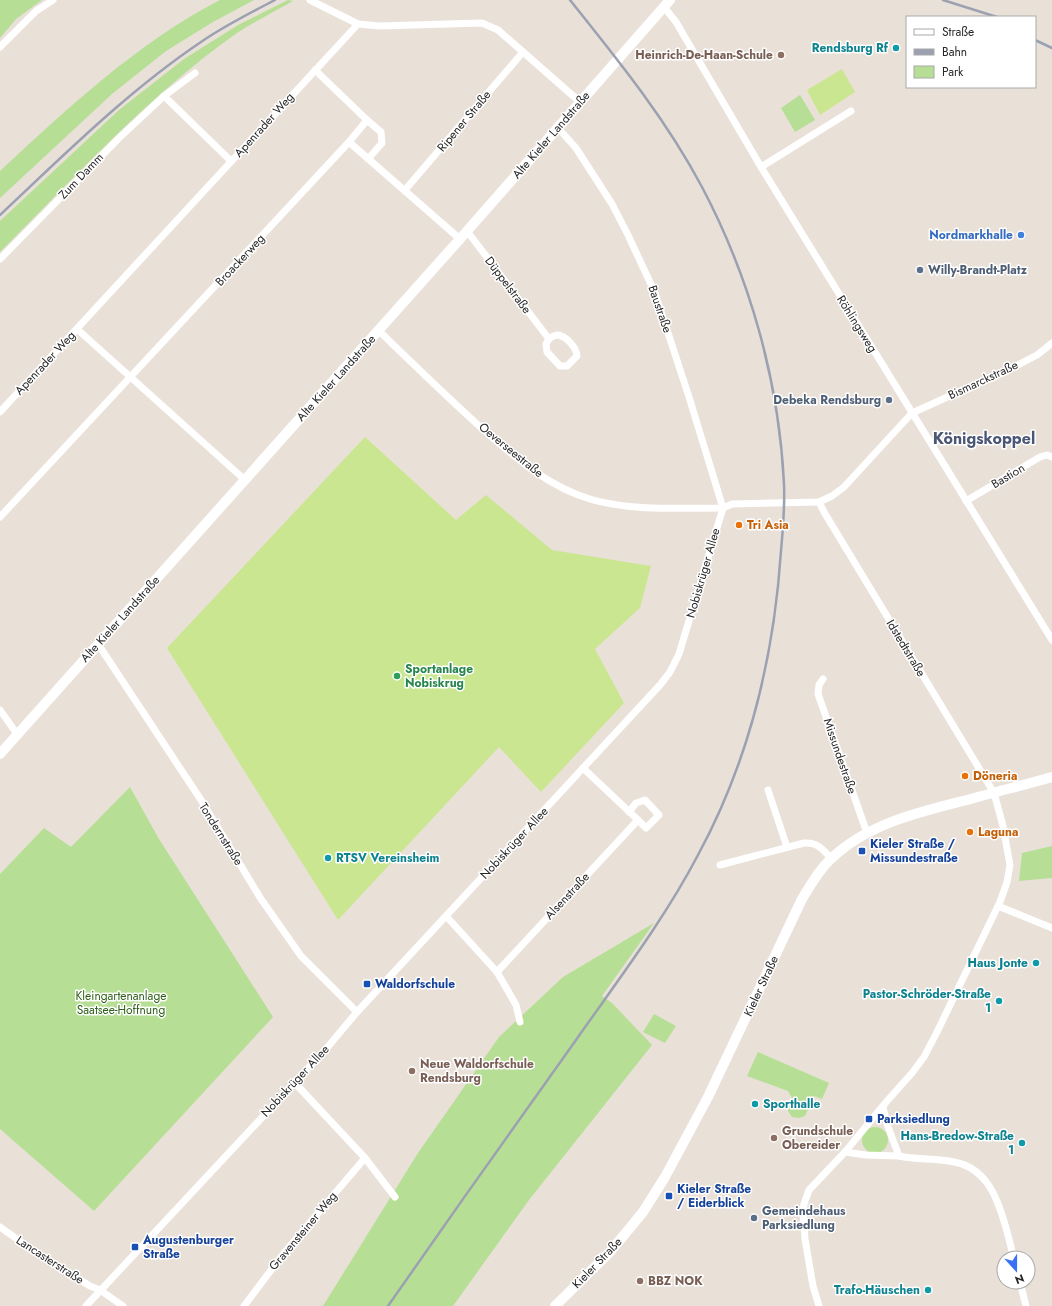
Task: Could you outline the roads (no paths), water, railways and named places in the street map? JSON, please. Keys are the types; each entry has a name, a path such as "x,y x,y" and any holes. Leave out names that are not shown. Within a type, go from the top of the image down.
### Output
{"street":[{"path":"0,47 36,11 53,0"},
{"path":"310,0 358,24 380,26 482,22 498,30 580,102"},
{"name":"Alte Kieler Landstraße","path":"0,754 460,239 667,4"},
{"name":"Röhlingsweg","path":"667,4 761,167 1052,640"},
{"name":"Apenrader Weg","path":"0,412 358,24"},
{"name":"Ripener Straße","path":"404,190 523,52"},
{"path":"315,70 381,132 382,143 368,159"},
{"name":"Zum Damm","path":"0,259 119,138 164,96 196,73"},
{"path":"164,96 231,161"},
{"path":"761,167 851,111"},
{"name":"Broackerweg","path":"0,517 367,120"},
{"name":"Baustraße","path":"558,128 576,148 612,204 628,234 655,293 723,508"},
{"path":"348,142 460,239"},
{"name":"Düppelstraße","path":"467,231 549,339"},
{"path":"77,329 245,480"},
{"name":"Oeverseestraße","path":"378,330 497,441 531,470 557,486 592,500 623,506 654,508 723,508"},
{"path":"556,335 563,336 575,349 577,356 567,366 560,366 547,352 546,344 549,339 556,335"},
{"name":"Bismarckstraße","path":"912,412 1016,366 1037,355 1052,343"},
{"path":"723,508 732,504 819,502 832,496 844,487 912,412"},
{"name":"Bastion","path":"966,501 1040,457 1047,455 1052,457"},
{"name":"Idstedtstraße","path":"819,502 994,793 1003,826 1010,865 1008,882 998,906 924,1057 845,1152 809,1190 803,1212 805,1239 813,1286 819,1306"},
{"name":"Nobiskrüger Allee","path":"86,1306 294,1082 670,672 680,654 723,508"},
{"name":"Tondernstraße","path":"98,644 201,800 261,899 301,956 358,1012"},
{"name":"Missundestraße","path":"823,679 819,685 818,694 867,833"},
{"path":"0,710 17,734"},
{"path":"583,768 629,812 638,820 646,828 659,815 645,800 636,803 629,812"},
{"name":"Kieler Straße","path":"555,1306 610,1252 643,1212 665,1177 708,1097 802,900 821,870 831,858 867,833 890,822 923,811 1052,777"},
{"path":"768,790 787,847"},
{"name":"Alsenstraße","path":"497,972 638,820"},
{"path":"720,865 804,843 812,843 820,847 831,858"},
{"path":"998,906 1052,928"},
{"path":"446,916 497,972 516,1005 520,1022"},
{"path":"294,1082 365,1158 395,1197"},
{"path":"883,1107 887,1124 899,1156"},
{"path":"845,1152 956,1162 968,1166 989,1185 1000,1206 1012,1250"},
{"name":"Gravensteiner Weg","path":"244,1306 284,1253 365,1158"},
{"name":"Lancasterstraße","path":"0,1227 34,1251 90,1286 100,1290"},
{"path":"100,1290 123,1306"},
{"path":"1022,1290 1026,1306"}],"railway":[{"path":"0,215 97,124 148,81 210,36 275,0"},
{"path":"388,1306 656,926 685,879 716,819 732,783 745,745 756,708 765,669 778,591 784,510 781,445 769,369 748,294 719,222 688,162 640,90 570,0"},
{"path":"943,0 994,16"},
{"path":"1036,40 1052,48"}],"place":[{"name":"Rendsburg Rf","path":"896,48"},
{"name":"Heinrich-De-Haan-Schule","path":"781,55"},
{"name":"Nordmarkhalle","path":"1021,235"},
{"name":"Willy-Brandt-Platz","path":"920,270"},
{"name":"Debeka Rendsburg","path":"889,400"},
{"name":"Tri Asia","path":"739,525"},
{"name":"Sportanlage Nobiskrug","path":"397,676"},
{"name":"Döneria","path":"965,776"},
{"name":"Laguna","path":"970,832"},
{"name":"Kieler Straße / Missundestraße","path":"862,851"},
{"name":"RTSV Vereinsheim","path":"328,858"},
{"name":"Haus Jonte","path":"1036,963"},
{"name":"Waldorfschule","path":"367,984"},
{"name":"Pastor-Schröder-Straße 1","path":"999,1001"},
{"name":"Neue Waldorfschule Rendsburg","path":"412,1071"},
{"name":"Sporthalle","path":"755,1104"},
{"name":"Parksiedlung","path":"869,1119"},
{"name":"Grundschule Obereider","path":"774,1138"},
{"name":"Hans-Bredow-Straße 1","path":"1022,1143"},
{"name":"Kieler Straße / Eiderblick","path":"669,1196"},
{"name":"Gemeindehaus Parksiedlung","path":"754,1218"},
{"name":"Augustenburger Straße","path":"135,1247"},
{"name":"BBZ NOK","path":"640,1281"},
{"name":"Trafo-Häuschen","path":"928,1290"}],"district":[{"name":"Königskoppel","path":"984,438"}],"park label":[{"name":"Kleingartenanlage Saatsee-Hoffnung","path":"121,1003"}]}
